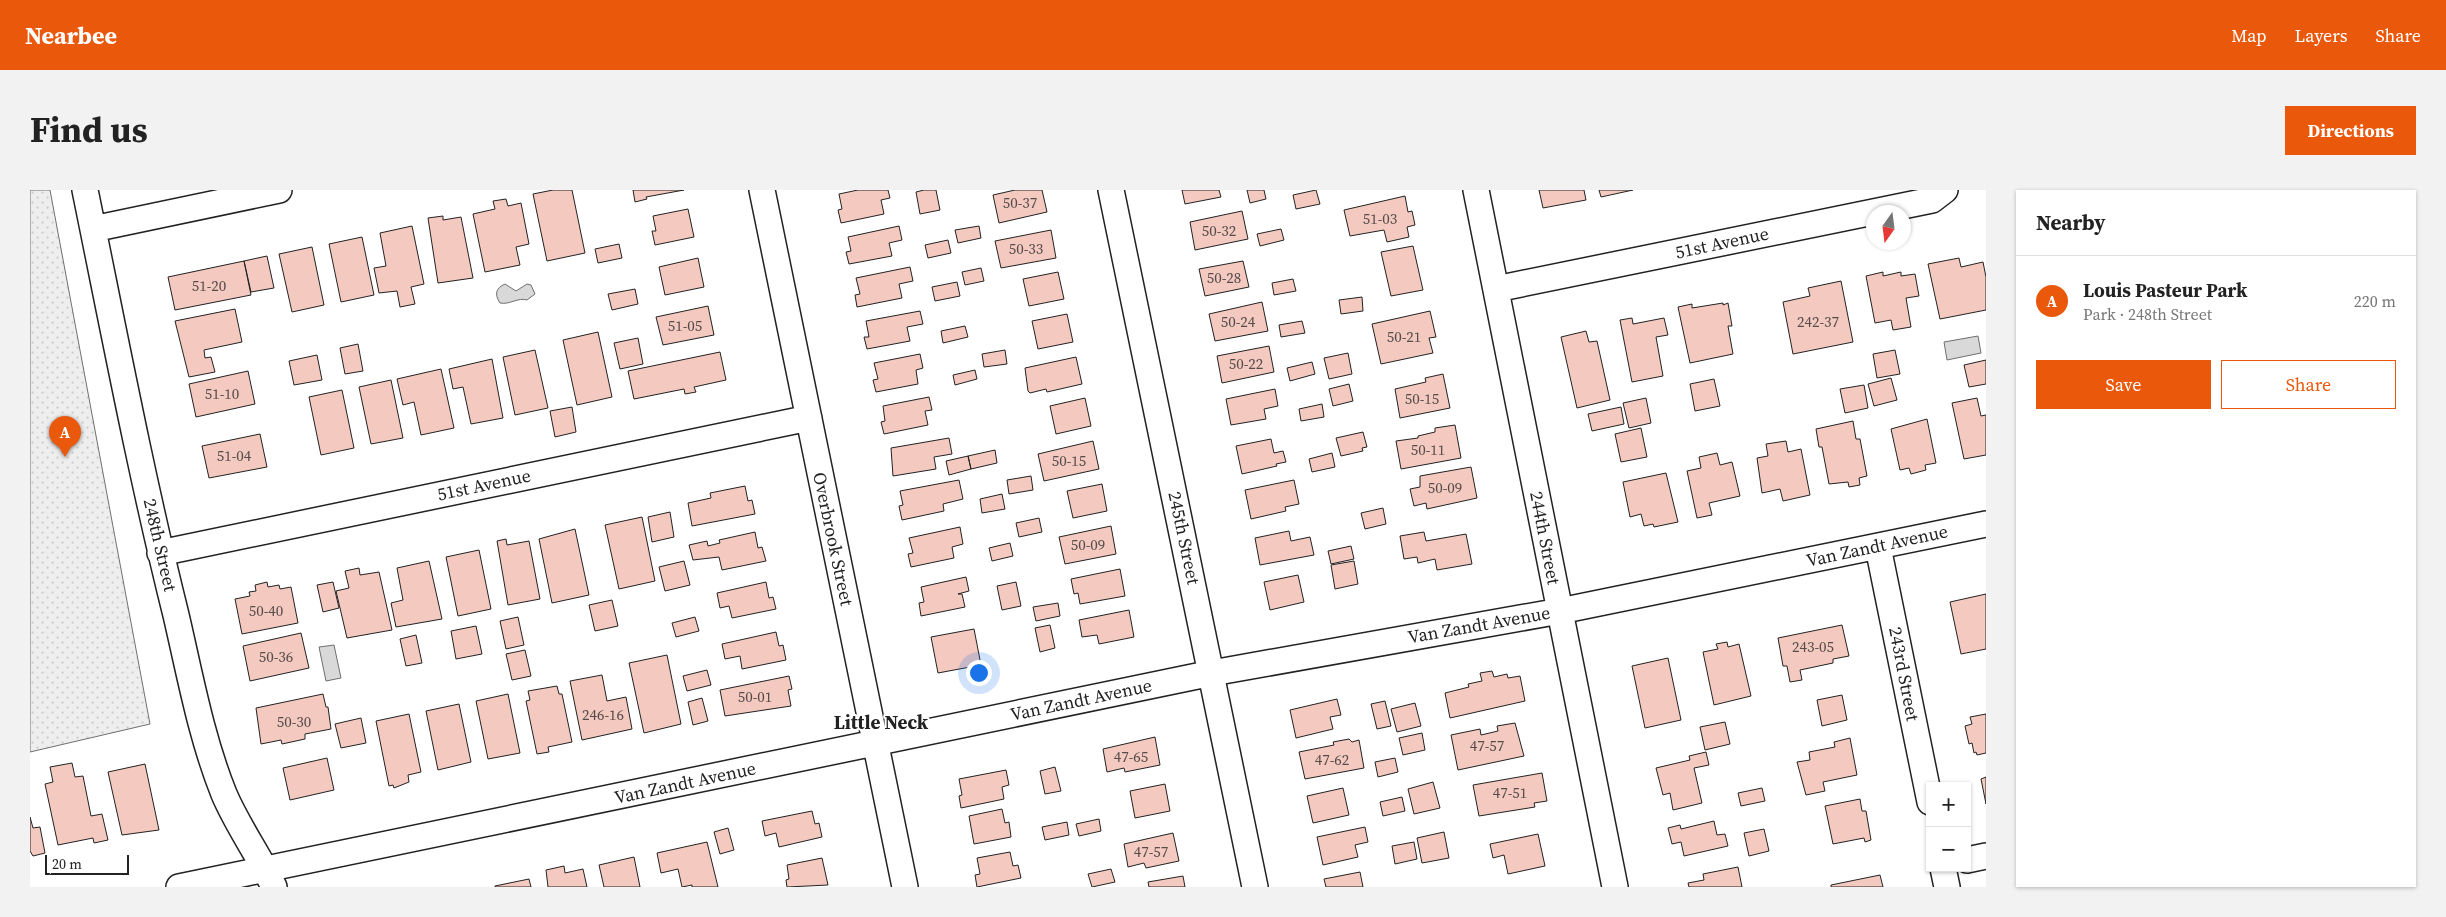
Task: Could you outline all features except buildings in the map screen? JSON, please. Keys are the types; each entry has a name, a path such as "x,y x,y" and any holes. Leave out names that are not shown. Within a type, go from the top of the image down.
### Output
{"street":[{"name":"248th Street","path":"85,190 160,553 205,735 224,794 248,842 270,878"},
{"path":"93,229 279,190"},
{"name":"Overbrook Street","path":"762,190 905,887"},
{"name":"245th Street","path":"1111,190 1255,887"},
{"name":"244th Street","path":"1476,190 1615,887"},
{"name":"51st Avenue","path":"1496,288 1932,200 1945,190"},
{"name":"51st Avenue","path":"160,553 808,418"},
{"name":"Van Zandt Avenue","path":"179,887 270,878 875,743 1212,673 1560,611 1986,524"},
{"name":"243rd Street","path":"1878,547 1926,782"},
{"path":"1971,859 1986,856"},
{"path":"1944,872 1947,887"}],"shaded area":[{"path":"30,190 50,190 150,724 30,752"},
{"path":"505,284 516,291 527,284 531,285 535,294 527,300 520,299 500,303 497,292"},
{"path":"1978,336 1981,353 1947,360 1944,342"},
{"path":"334,645 341,678 326,681 319,647"}],"place":[{"name":"Louis Pasteur Park","path":"65,457"}],"district":[{"name":"Little Neck","path":"881,722"}]}
